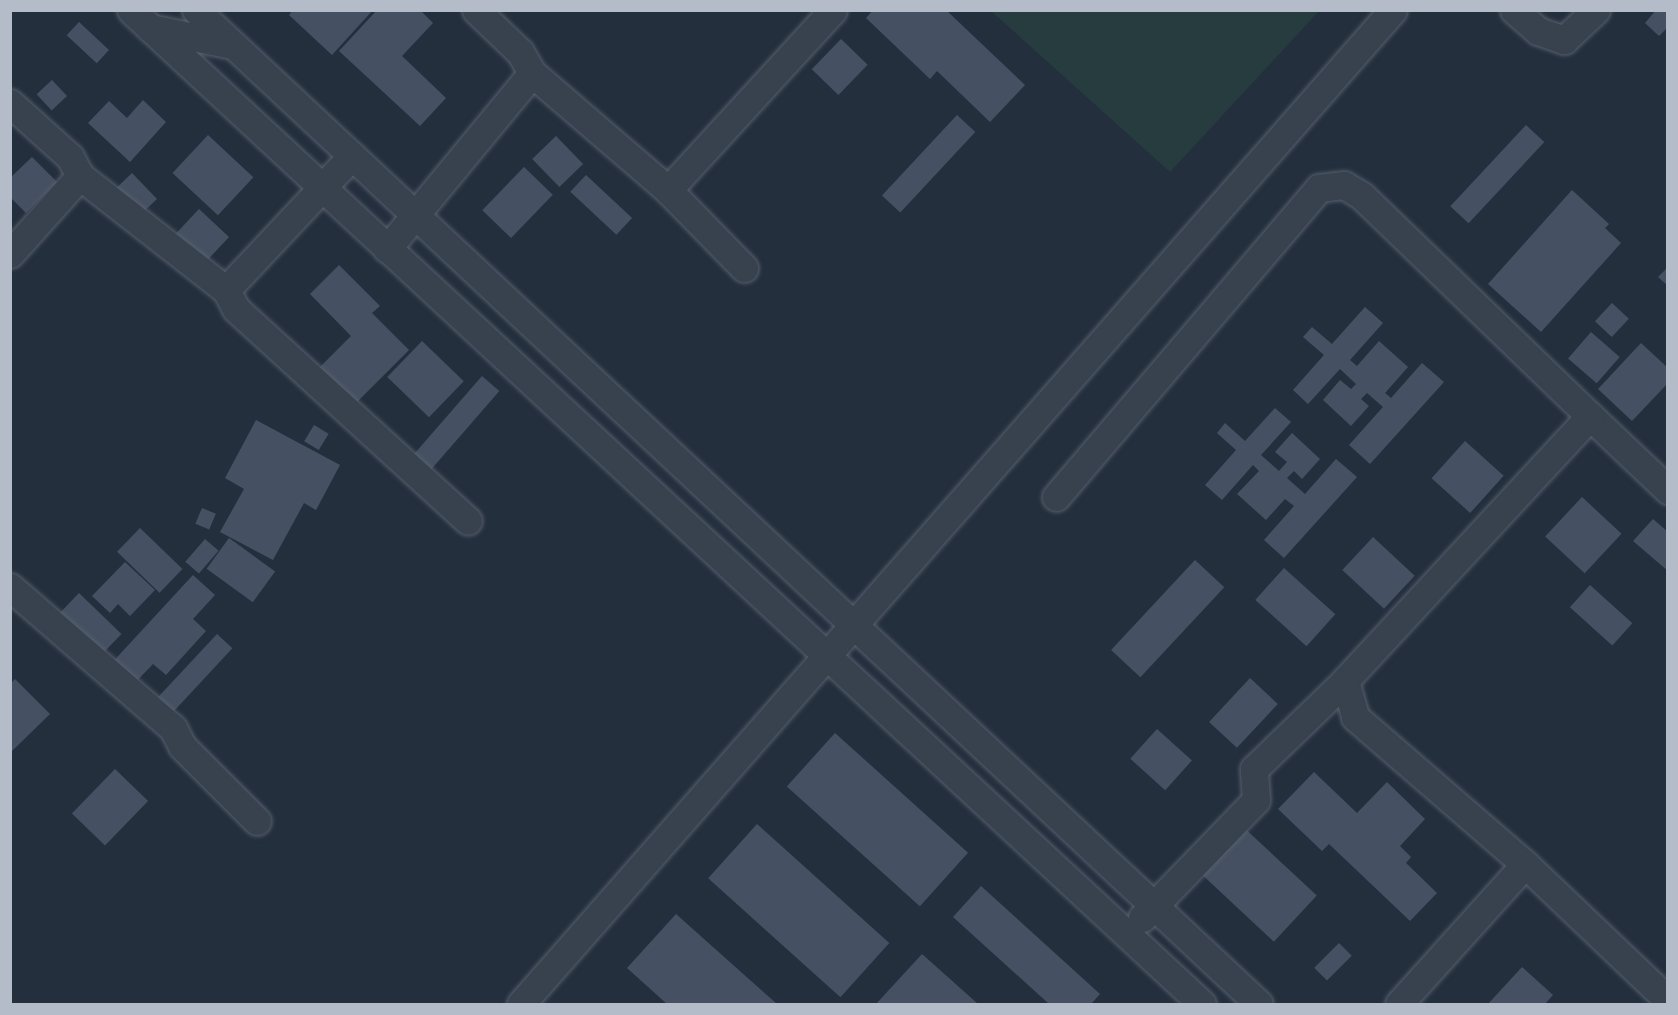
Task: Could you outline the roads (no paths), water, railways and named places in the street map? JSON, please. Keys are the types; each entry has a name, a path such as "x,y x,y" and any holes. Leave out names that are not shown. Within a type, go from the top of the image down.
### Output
{"street":[{"path":"196,10 1259,1005"},
{"path":"476,10 520,52 532,73 668,190 744,268"},
{"path":"668,190 833,10"},
{"path":"521,1005 851,623 1393,10"},
{"path":"1514,10 1538,32 1564,40 1596,10"},
{"path":"140,19 232,45"},
{"path":"140,19 1202,1005"},
{"path":"387,249 532,73"},
{"path":"10,103 70,157 80,177 226,290 236,309 468,521"},
{"path":"226,290 352,156"},
{"path":"10,254 80,177"},
{"path":"1056,496 1319,188 1344,185 1362,196 1668,490"},
{"path":"1127,934 1256,800 1254,769 1345,681 1590,416"},
{"path":"10,587 173,728 182,746 258,821"},
{"path":"1345,681 1355,717 1525,864 1668,1000"},
{"path":"1400,1005 1525,864"}]}
